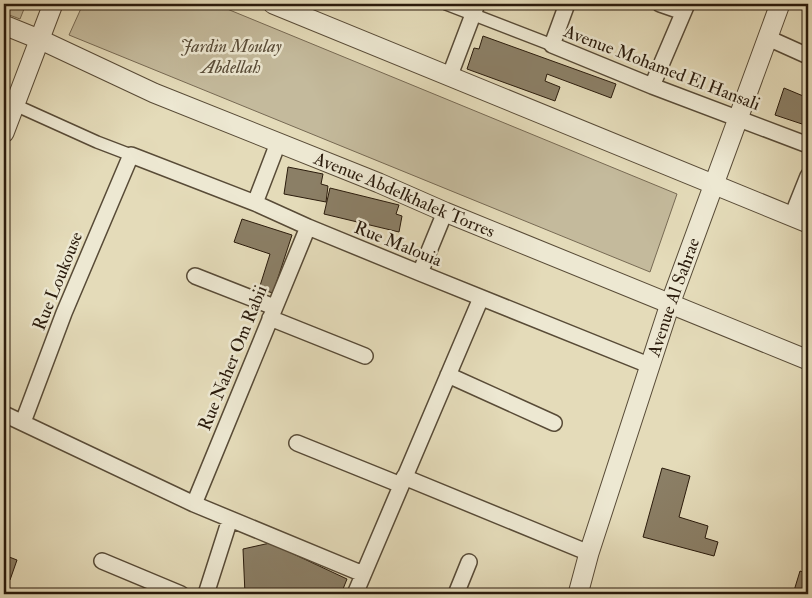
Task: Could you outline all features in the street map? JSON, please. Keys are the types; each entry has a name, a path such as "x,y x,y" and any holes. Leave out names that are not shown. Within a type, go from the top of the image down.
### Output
{"street":[{"path":"4,133 41,40 53,4"},
{"path":"273,4 800,219 808,176"},
{"name":"Avenue Mohamed El Hansali","path":"446,4 475,9 552,45 652,86 808,145"},
{"path":"552,45 567,4"},
{"path":"652,86 685,8 660,4"},
{"name":"Avenue Al Sahrae","path":"578,594 589,553 670,304 780,4"},
{"path":"450,76 475,9"},
{"name":"Avenue Abdelkhalek Torres","path":"4,25 41,40 154,93 379,183 445,212 808,360"},
{"path":"768,38 808,56"},
{"path":"15,106 131,155"},
{"path":"255,203 278,143"},
{"name":"Rue Malouia","path":"131,155 255,203 308,228 651,366"},
{"name":"Rue Loukouse","path":"23,422 64,313 131,155"},
{"path":"420,274 445,212"},
{"name":"Rue Naher Om Rabii","path":"194,504 308,228"},
{"path":"195,276 365,356"},
{"path":"355,594 481,298"},
{"path":"448,376 554,423"},
{"path":"4,414 194,504 363,574"},
{"path":"297,444 403,481 589,553"},
{"path":"206,594 230,519"},
{"path":"102,561 181,594"},
{"path":"456,594 468,562"}],"green space":[{"path":"4,4 26,4 20,19 4,13"},
{"name":"Jardin Moulay Abdellah","path":"83,4 215,4 677,194 650,272 69,35"}],"building":[{"path":"483,36 616,84 611,98 547,74 545,81 560,87 555,101 467,69 474,48 479,49"},
{"path":"784,88 808,98 808,126 775,115"},
{"path":"288,167 323,174 321,184 328,186 326,202 284,194"},
{"path":"330,188 399,205 396,214 402,216 399,232 324,214"},
{"path":"242,219 292,235 273,293 259,289 270,254 234,242"},
{"path":"662,468 690,476 679,517 708,526 705,538 718,542 714,556 643,537"},
{"path":"270,543 347,579 341,594 245,594 243,549"},
{"path":"4,555 17,560 10,580 4,578"},
{"path":"800,571 808,574 808,594 793,594"}]}
